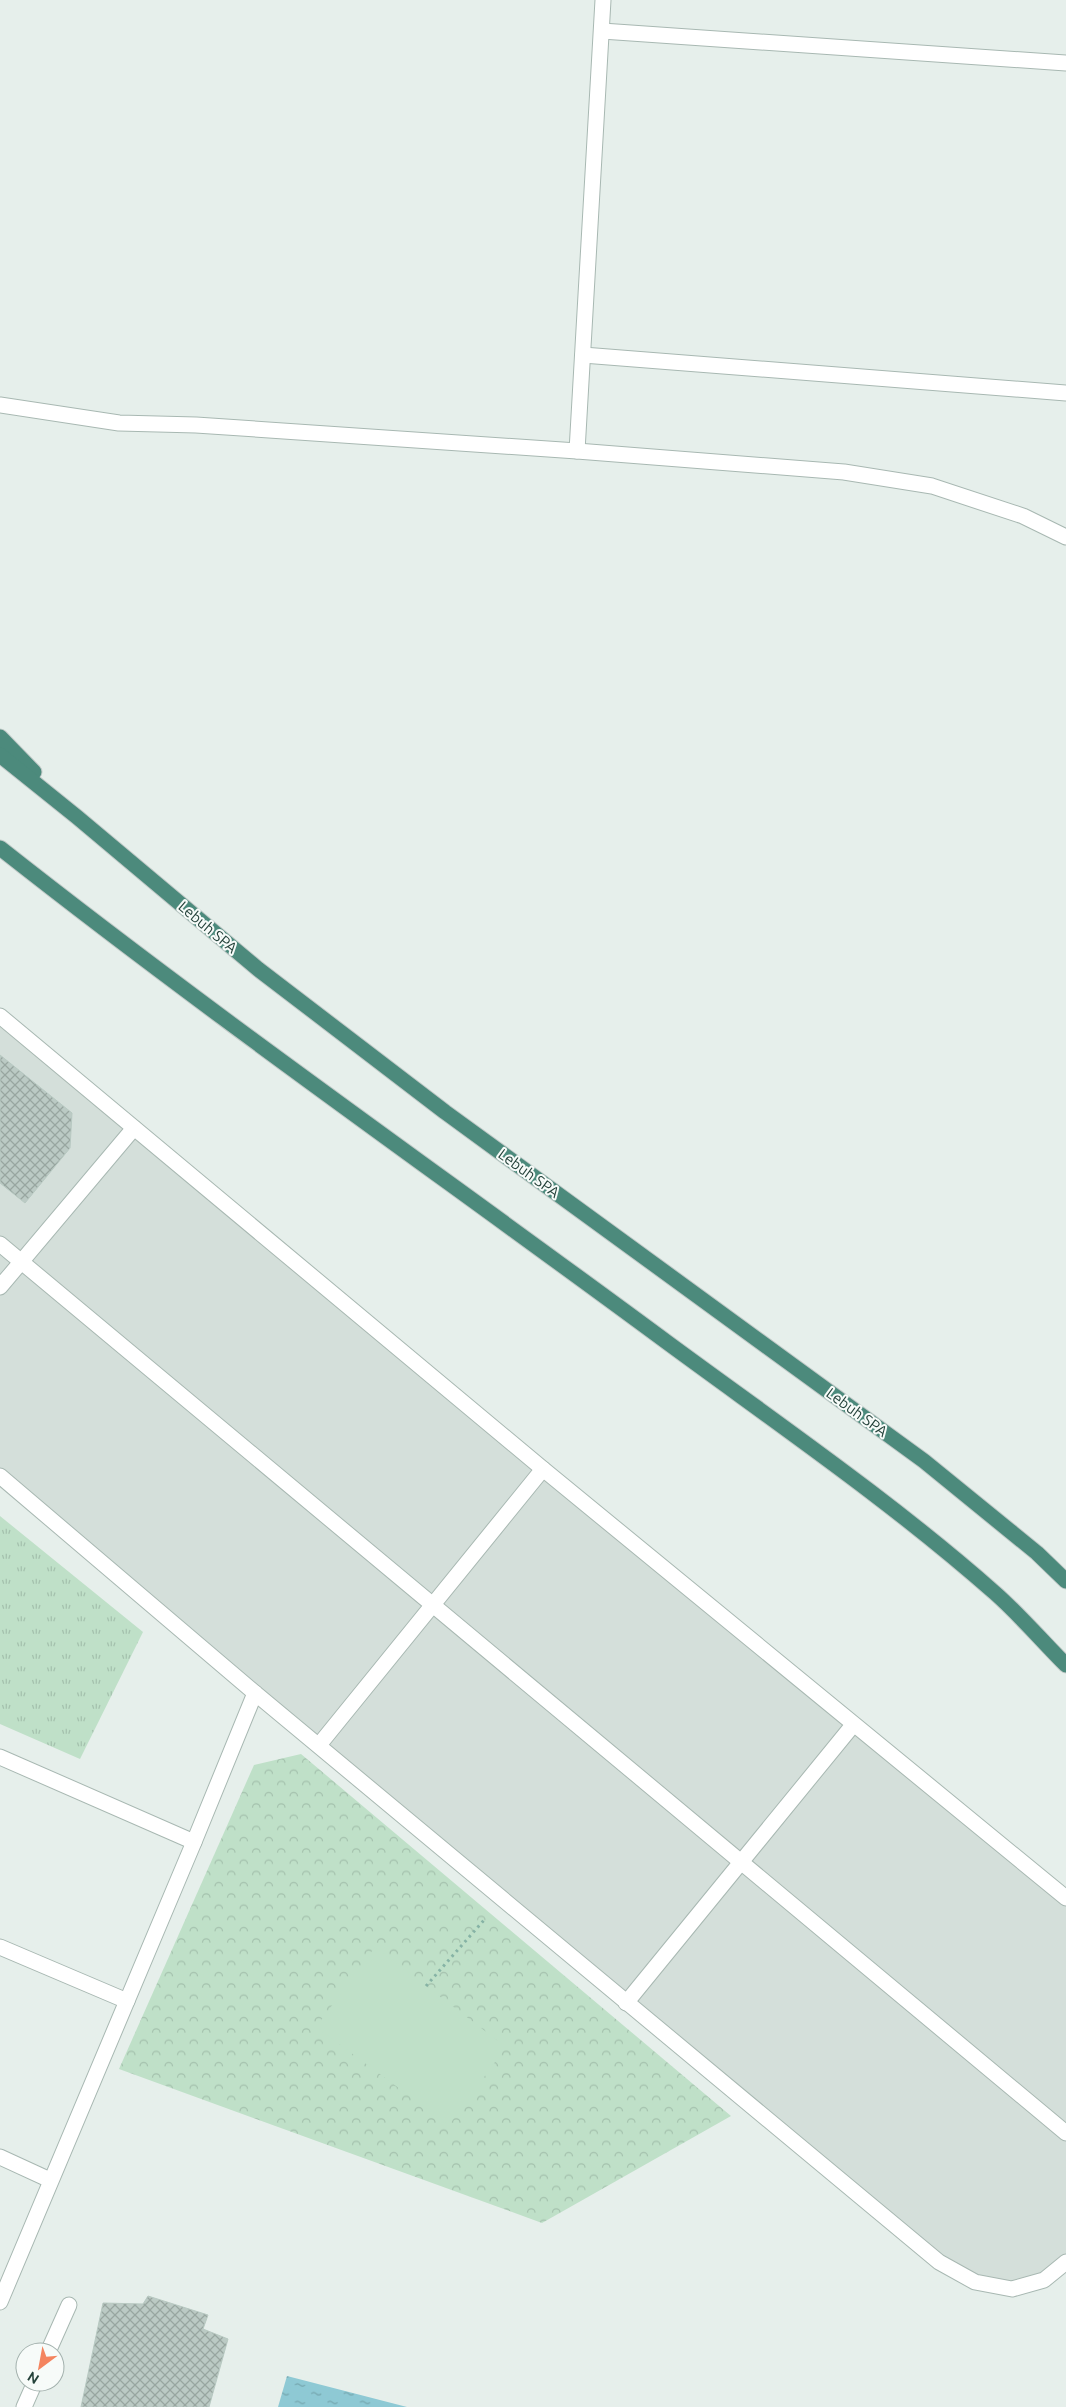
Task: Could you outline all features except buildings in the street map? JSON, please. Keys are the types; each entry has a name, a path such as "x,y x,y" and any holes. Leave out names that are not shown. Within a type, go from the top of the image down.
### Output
{"highway":[{"path":"0,737 77,817"},
{"name":"Lebuh SPA","path":"0,755 266,975 445,1112 924,1461 1037,1553 1066,1581"},
{"path":"0,848 107,932 350,1113 588,1284 907,1520 997,1595 1066,1665"}],"street":[{"path":"577,450 603,0"},
{"path":"602,31 1066,63"},
{"path":"583,355 1066,393"},
{"path":"0,405 119,423 196,425 577,450 844,472 932,486 1023,516 1066,537"},
{"path":"0,1016 543,1469 1066,1898"},
{"path":"0,1287 134,1128"},
{"path":"0,1244 1066,2133"},
{"path":"319,1745 543,1469"},
{"path":"0,1476 254,1693 319,1745 626,2004 939,2262 975,2282 1012,2288 1044,2280 1066,2262"},
{"path":"0,2302 194,1842 254,1693"},
{"path":"626,2004 740,1861 853,1725"},
{"path":"0,1757 194,1842"},
{"path":"0,1947 127,2000"},
{"path":"0,2157 50,2180"},
{"path":"52,2342 69,2304"},
{"path":"24,2407 31,2392"}],"path":[{"path":"426,1986 502,1900"}],"shaded area":[{"path":"0,1016 1066,1898 1066,2262 1012,2289 975,2282 0,1476"}],"green space":[{"path":"0,1516 143,1632 80,1759 0,1724"},
{"path":"301,1754 731,2116 542,2223 119,2069 254,1765"},
{"path":"375,1947 506,2047 449,2125 316,2027"}],"water":[{"path":"287,2376 407,2407 278,2407"}]}
